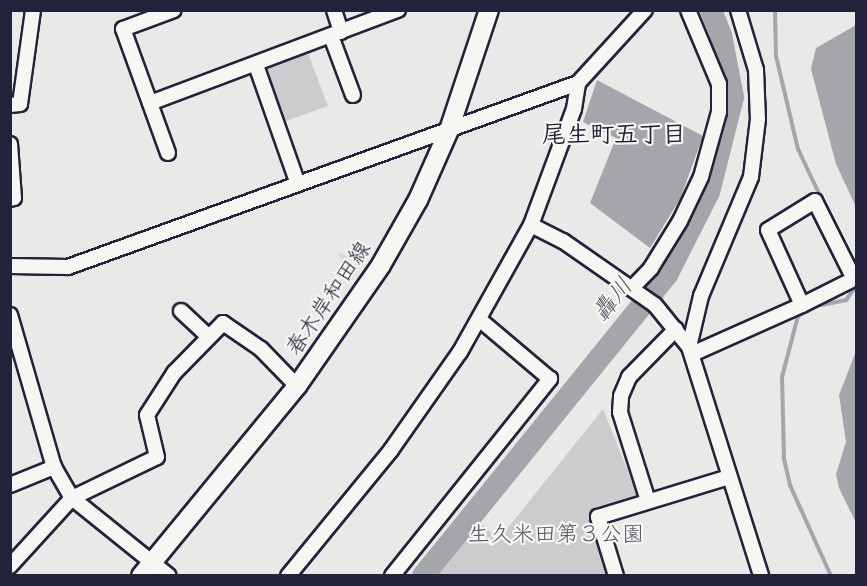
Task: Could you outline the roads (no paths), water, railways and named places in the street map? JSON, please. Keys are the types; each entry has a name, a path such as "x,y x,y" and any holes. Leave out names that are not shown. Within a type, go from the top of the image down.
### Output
{"main road":[{"name":"春木岸和田線","path":"141,576 297,386 381,265 418,200 449,130 489,10"}],"street":[{"path":"10,105 20,104 33,10"},
{"path":"168,153 123,29 174,10"},
{"path":"334,10 336,34 353,95"},
{"path":"150,103 398,10"},
{"path":"10,266 68,267 578,83 645,10"},
{"path":"632,288 651,268 680,221 701,177 719,112 719,84 688,10"},
{"path":"690,350 701,296 751,177 758,119 756,70 738,10"},
{"path":"256,65 298,184"},
{"path":"288,576 430,398 478,319 531,225 574,109 578,83"},
{"path":"10,144 14,198 10,199"},
{"path":"690,350 801,305 854,279 815,201 768,230 801,305"},
{"path":"531,225 563,242 632,288 655,305 676,328 690,350 761,576"},
{"path":"181,311 209,337"},
{"path":"10,315 54,467 72,498 169,576"},
{"path":"392,576 550,379 478,319"},
{"path":"10,566 72,498 157,457 147,415 174,373 223,323 261,349 297,386"},
{"path":"648,501 620,412 621,396 628,377 676,328"},
{"path":"10,485 54,467"},
{"path":"616,576 598,516 729,477"}],"waterway":[{"path":"616,32 635,10"},
{"name":"轟川","path":"423,576 667,275 709,192 733,97 721,35 711,10"},
{"path":"775,10 776,56 798,149 856,272"},
{"path":"496,105 529,94"},
{"path":"317,169 410,136"},
{"path":"255,193 283,181"},
{"path":"190,216 200,212"},
{"path":"831,576 790,485 784,458 782,377 798,316 816,306 846,300 856,286"}],"district":[{"name":"尾生町五丁目","path":"614,134"}],"park label":[{"name":"生久米田第３公園","path":"556,534"}]}
